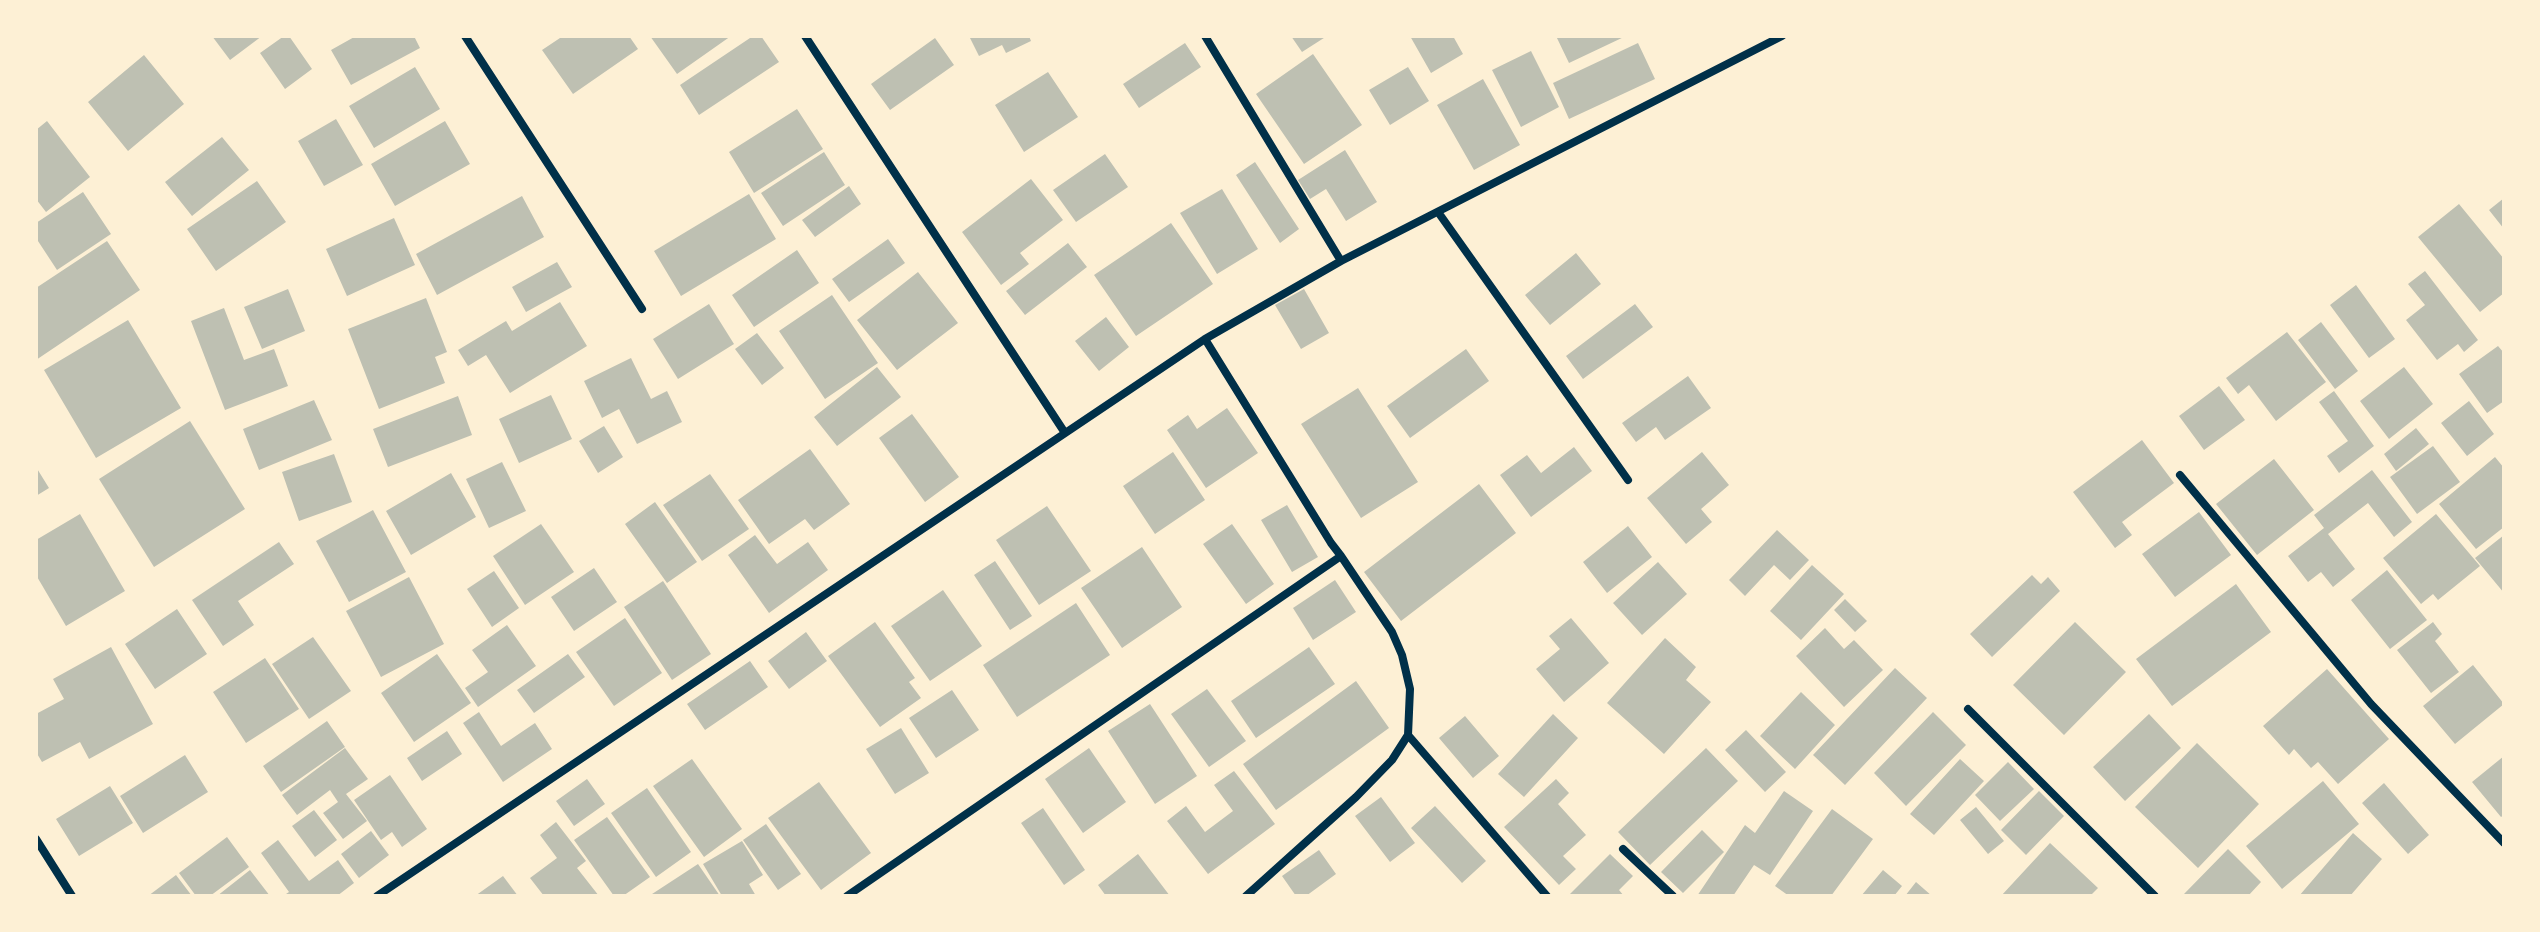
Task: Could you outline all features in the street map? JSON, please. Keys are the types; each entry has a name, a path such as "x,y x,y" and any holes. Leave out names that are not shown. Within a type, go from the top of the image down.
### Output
{"street":[{"path":"465,36 642,309"},
{"path":"805,36 1065,433"},
{"path":"1205,36 1341,261"},
{"path":"377,896 1205,339 1341,261 1782,36"},
{"path":"1438,212 1628,480"},
{"path":"1205,339 1331,543 1392,632 1402,655 1410,689 1408,735 1392,760 1356,797 1246,896"},
{"path":"2180,475 2371,704 2504,843"},
{"path":"847,896 1341,556"},
{"path":"1968,709 2155,896"},
{"path":"1408,735 1547,896"},
{"path":"36,839 72,896"},
{"path":"1623,849 1673,896"}],"building":[{"path":"212,36 262,36 230,60"},
{"path":"284,36 289,36 312,69 285,89 260,53"},
{"path":"356,36 414,36 420,48 351,85 331,50"},
{"path":"563,36 629,36 638,49 573,94 542,50"},
{"path":"650,36 731,36 677,74"},
{"path":"753,36 761,36 779,62 699,115 680,85"},
{"path":"969,36 1029,36 1031,41 1006,53 1002,45 979,56"},
{"path":"1291,36 1327,36 1302,52"},
{"path":"1410,36 1453,36 1463,54 1431,73"},
{"path":"1556,36 1626,36 1569,63"},
{"path":"935,38 954,65 890,110 871,84"},
{"path":"1185,43 1201,67 1139,108 1123,84"},
{"path":"1638,43 1655,79 1569,119 1553,83"},
{"path":"1531,51 1559,107 1521,127 1492,70"},
{"path":"1313,54 1362,125 1304,164 1256,94"},
{"path":"144,55 184,104 128,151 88,102"},
{"path":"415,67 440,109 374,148 349,106"},
{"path":"1408,67 1429,101 1390,125 1369,90"},
{"path":"1048,72 1078,117 1024,152 995,105"},
{"path":"1483,79 1520,145 1474,170 1437,105"},
{"path":"797,109 823,149 754,193 729,152"},
{"path":"336,119 363,165 324,186 298,141"},
{"path":"47,121 90,177 46,212 36,199 36,130"},
{"path":"445,121 470,164 395,206 371,164"},
{"path":"222,137 249,170 192,216 165,182"},
{"path":"1345,150 1377,202 1346,221 1326,189 1310,199 1298,180"},
{"path":"824,152 845,185 783,226 761,193"},
{"path":"1105,154 1128,187 1076,222 1053,190"},
{"path":"1255,162 1299,229 1280,243 1236,175"},
{"path":"1031,179 1063,220 1020,253 1029,264 1001,285 962,232"},
{"path":"257,181 286,222 216,271 187,229"},
{"path":"849,186 861,204 815,237 802,220"},
{"path":"1222,189 1258,249 1217,274 1180,213"},
{"path":"83,192 111,234 57,270 36,238 36,223"},
{"path":"749,194 776,239 681,296 654,251"},
{"path":"522,196 544,237 437,295 416,254"},
{"path":"2504,198 2504,229 2489,210"},
{"path":"2459,204 2504,259 2504,293 2480,312 2418,237"},
{"path":"394,218 415,265 347,296 326,249"},
{"path":"1171,223 1213,284 1136,336 1094,275"},
{"path":"888,239 905,263 849,302 832,279"},
{"path":"107,241 140,290 36,360 36,288"},
{"path":"1068,243 1087,267 1025,315 1006,291"},
{"path":"797,250 819,283 754,327 732,295"},
{"path":"1576,253 1601,284 1550,325 1525,295"},
{"path":"557,262 572,287 526,312 512,287"},
{"path":"2425,271 2478,340 2464,352 2458,344 2437,360 2406,320 2425,305 2408,284"},
{"path":"918,272 958,323 897,370 857,320"},
{"path":"2356,285 2395,339 2369,358 2330,305"},
{"path":"288,289 305,331 262,349 244,307"},
{"path":"1304,289 1329,333 1301,349 1275,305"},
{"path":"832,295 878,363 825,399 779,331"},
{"path":"426,298 447,352 435,357 445,383 379,409 348,329"},
{"path":"560,302 587,346 510,393 486,355 468,366 458,350 506,321 512,331"},
{"path":"709,304 734,344 678,379 653,339"},
{"path":"1635,304 1653,327 1583,379 1566,356"},
{"path":"224,308 244,360 274,349 288,386 225,410 191,321"},
{"path":"1106,317 1129,347 1099,371 1075,341"},
{"path":"128,320 181,408 96,458 44,370"},
{"path":"2321,322 2358,371 2335,389 2298,340"},
{"path":"2287,332 2326,382 2276,421 2249,385 2238,394 2226,378"},
{"path":"757,333 784,368 762,385 735,349"},
{"path":"2498,346 2504,353 2504,401 2487,413 2459,374"},
{"path":"1466,349 1489,381 1410,438 1387,406"},
{"path":"631,358 651,399 667,391 682,422 637,444 619,409 602,418 584,381"},
{"path":"877,367 901,397 837,446 814,417"},
{"path":"2404,367 2433,404 2389,439 2360,401"},
{"path":"1688,376 1711,408 1665,440 1656,427 1636,442 1622,423"},
{"path":"2219,386 2245,420 2204,450 2179,416"},
{"path":"1358,388 1418,482 1361,518 1301,424"},
{"path":"2334,391 2374,446 2339,473 2327,456 2348,441 2319,402"},
{"path":"551,395 572,439 519,463 499,419"},
{"path":"458,396 472,435 388,467 373,429"},
{"path":"314,400 332,440 259,470 243,429"},
{"path":"2469,401 2494,434 2467,456 2441,423"},
{"path":"1227,408 1258,453 1206,488 1167,430 1188,415 1197,429"},
{"path":"912,414 959,477 925,502 879,438"},
{"path":"190,421 245,509 154,567 99,479"},
{"path":"604,426 623,457 598,473 579,441"},
{"path":"2416,428 2429,444 2396,471 2384,454"},
{"path":"2142,440 2174,483 2122,522 2132,535 2115,548 2073,492"},
{"path":"2433,446 2460,482 2417,514 2390,477"},
{"path":"1574,447 1592,471 1531,517 1500,475 1527,455 1541,473"},
{"path":"810,449 850,504 814,530 805,519 769,544 738,500"},
{"path":"1173,452 1205,500 1155,534 1123,486"},
{"path":"1702,452 1729,485 1701,509 1712,522 1686,544 1647,498"},
{"path":"334,454 352,502 299,521 282,472"},
{"path":"2495,457 2504,468 2504,527 2476,549 2439,504"},
{"path":"2274,459 2314,510 2257,555 2216,504"},
{"path":"502,462 526,511 489,528 466,479"},
{"path":"36,467 49,488 36,496"},
{"path":"2372,470 2412,522 2394,537 2368,503 2328,534 2355,569 2333,587 2321,572 2308,582 2288,556 2324,528 2314,515"},
{"path":"451,473 476,517 411,555 386,511"},
{"path":"710,474 749,529 702,561 663,505"},
{"path":"1479,484 1516,533 1401,621 1364,572"},
{"path":"655,502 697,562 667,583 625,524"},
{"path":"1287,505 1318,557 1292,572 1261,520"},
{"path":"1047,506 1091,571 1039,605 996,540"},
{"path":"373,510 406,572 349,602 316,541"},
{"path":"2199,512 2231,555 2175,597 2142,554"},
{"path":"80,514 125,591 66,626 36,575 36,540"},
{"path":"2436,514 2480,566 2438,600 2433,594 2421,604 2383,558"},
{"path":"541,524 574,572 525,605 493,556"},
{"path":"1232,524 1274,584 1246,604 1203,544"},
{"path":"1628,526 1652,557 1607,593 1583,562"},
{"path":"1777,530 1809,560 1790,580 1774,565 1745,596 1729,580"},
{"path":"755,535 777,564 808,542 828,570 769,613 728,555"},
{"path":"2504,535 2504,593 2475,558"},
{"path":"279,542 294,564 238,601 254,625 223,646 192,600"},
{"path":"1142,547 1182,607 1122,648 1081,588"},
{"path":"995,561 1032,616 1010,630 974,575"},
{"path":"1658,562 1687,594 1642,635 1613,603"},
{"path":"1812,565 1844,594 1801,640 1770,611"},
{"path":"594,568 617,602 574,631 551,597"},
{"path":"2387,570 2427,620 2390,649 2351,600"},
{"path":"494,571 519,608 492,627 467,589"},
{"path":"2032,575 2041,584 2048,577 2060,591 1992,657 1970,634"},
{"path":"409,577 444,644 381,677 346,611"},
{"path":"1335,580 1356,612 1313,640 1293,608"},
{"path":"663,581 711,654 672,680 624,607"},
{"path":"2236,584 2271,632 2172,706 2136,659"},
{"path":"943,590 982,646 930,681 891,626"},
{"path":"1845,599 1867,621 1855,632 1834,610"},
{"path":"1076,603 1110,655 1017,717 983,665"},
{"path":"177,609 207,654 155,689 125,644"},
{"path":"625,618 662,673 614,706 576,652"},
{"path":"1571,618 1609,663 1564,702 1536,669 1560,649 1549,636"},
{"path":"875,622 915,678 909,682 921,698 880,727 828,656"},
{"path":"2075,622 2126,672 2064,735 2013,685"},
{"path":"2433,622 2442,634 2435,641 2459,672 2431,693 2397,650"},
{"path":"507,625 536,666 478,707 465,688 488,672 472,650"},
{"path":"1825,628 1844,649 1854,640 1883,670 1844,707 1796,656"},
{"path":"806,632 827,661 789,689 768,661"},
{"path":"313,637 351,691 309,719 272,664"},
{"path":"1665,638 1696,667 1686,680 1711,702 1664,754 1607,703"},
{"path":"111,647 153,724 89,759 80,742 42,762 36,752 36,714 64,699 53,679"},
{"path":"1309,647 1335,684 1256,738 1231,701"},
{"path":"437,654 471,703 414,742 381,693"},
{"path":"568,654 585,677 534,713 517,690"},
{"path":"265,658 299,709 246,743 213,692"},
{"path":"750,661 768,687 705,730 687,704"},
{"path":"2473,665 2504,704 2455,744 2423,706"},
{"path":"1895,668 1927,698 1845,785 1813,755"},
{"path":"2327,669 2389,739 2338,784 2318,762 2311,768 2294,749 2289,755 2263,726"},
{"path":"1356,681 1389,728 1276,810 1243,764"},
{"path":"1207,689 1246,741 1209,767 1171,714"},
{"path":"952,690 979,730 936,758 909,718"},
{"path":"1801,692 1835,725 1795,769 1760,736"},
{"path":"1150,704 1197,776 1155,804 1108,731"},
{"path":"479,712 501,746 535,723 552,749 503,782 463,723"},
{"path":"1933,712 1966,745 1906,806 1874,773"},
{"path":"1553,714 1578,738 1524,797 1498,774"},
{"path":"2149,714 2181,748 2125,801 2093,767"},
{"path":"1465,716 1499,756 1473,778 1439,738"},
{"path":"327,721 345,747 281,792 263,766"},
{"path":"901,728 929,773 895,794 866,749"},
{"path":"1746,730 1786,772 1765,792 1725,750"},
{"path":"447,731 462,754 422,781 407,758"},
{"path":"2197,743 2259,804 2198,868 2135,807"},
{"path":"345,748 368,779 346,794 367,821 343,839 323,813 338,802 330,790 297,815 282,795"},
{"path":"1089,748 1126,802 1083,833 1045,779"},
{"path":"1706,748 1738,781 1650,865 1618,832"},
{"path":"185,755 208,792 143,833 120,796"},
{"path":"2504,756 2504,815 2501,817 2472,782"},
{"path":"692,759 742,829 704,857 653,786"},
{"path":"1960,759 1984,781 1934,835 1910,814"},
{"path":"2008,762 2034,789 2000,821 1975,795"},
{"path":"1234,771 1275,824 1208,874 1167,821 1186,806 1205,832 1233,811 1214,785"},
{"path":"390,775 427,829 402,847 392,832 381,840 354,800"},
{"path":"587,779 605,804 574,826 556,801"},
{"path":"1556,779 1569,793 1558,804 1586,835 1563,856 1576,869 1559,885 1504,827"},
{"path":"2323,781 2359,824 2282,889 2246,846"},
{"path":"819,782 871,853 821,890 768,818"},
{"path":"2384,783 2429,835 2408,854 2362,803"},
{"path":"110,786 133,823 79,856 56,819"},
{"path":"647,788 691,852 656,877 611,813"},
{"path":"1784,791 1813,811 1770,875 1754,865 1733,896 1697,896 1745,825 1755,833"},
{"path":"2039,791 2064,816 2026,855 2001,830"},
{"path":"1381,797 1415,843 1390,862 1355,816"},
{"path":"1435,806 1486,861 1462,883 1411,828"},
{"path":"1976,807 2004,841 1988,854 1960,820"},
{"path":"1043,808 1085,870 1064,885 1021,823"},
{"path":"1832,809 1873,839 1831,896 1789,896 1775,886"},
{"path":"314,810 337,840 315,857 292,826"},
{"path":"607,817 650,877 623,896 614,896 574,840"},
{"path":"556,822 586,861 577,868 599,896 544,896 530,878 557,858 540,835"},
{"path":"766,824 801,874 778,890 743,840"},
{"path":"1702,830 1724,852 1683,893 1661,872"},
{"path":"371,831 389,855 359,878 341,854"},
{"path":"2353,833 2382,859 2350,896 2299,896"},
{"path":"227,837 249,867 210,896 196,896 179,873"},
{"path":"278,840 309,881 338,860 354,883 337,896 283,896 289,892 261,853"},
{"path":"742,841 763,875 749,884 756,896 722,896 703,864"},
{"path":"2050,843 2098,888 2090,896 2001,896"},
{"path":"2228,849 2261,882 2248,896 2186,896 2184,894"},
{"path":"1319,850 1336,874 1306,896 1296,896 1282,876"},
{"path":"1138,854 1170,896 1106,896 1098,885"},
{"path":"1610,854 1633,876 1619,890 1624,896 1568,896"},
{"path":"698,864 720,896 649,896"},
{"path":"250,870 270,896 217,896"},
{"path":"1883,870 1902,886 1894,896 1861,896"},
{"path":"176,875 192,896 148,896"},
{"path":"503,876 518,896 475,896"},
{"path":"1916,882 1932,896 1905,896"}]}
